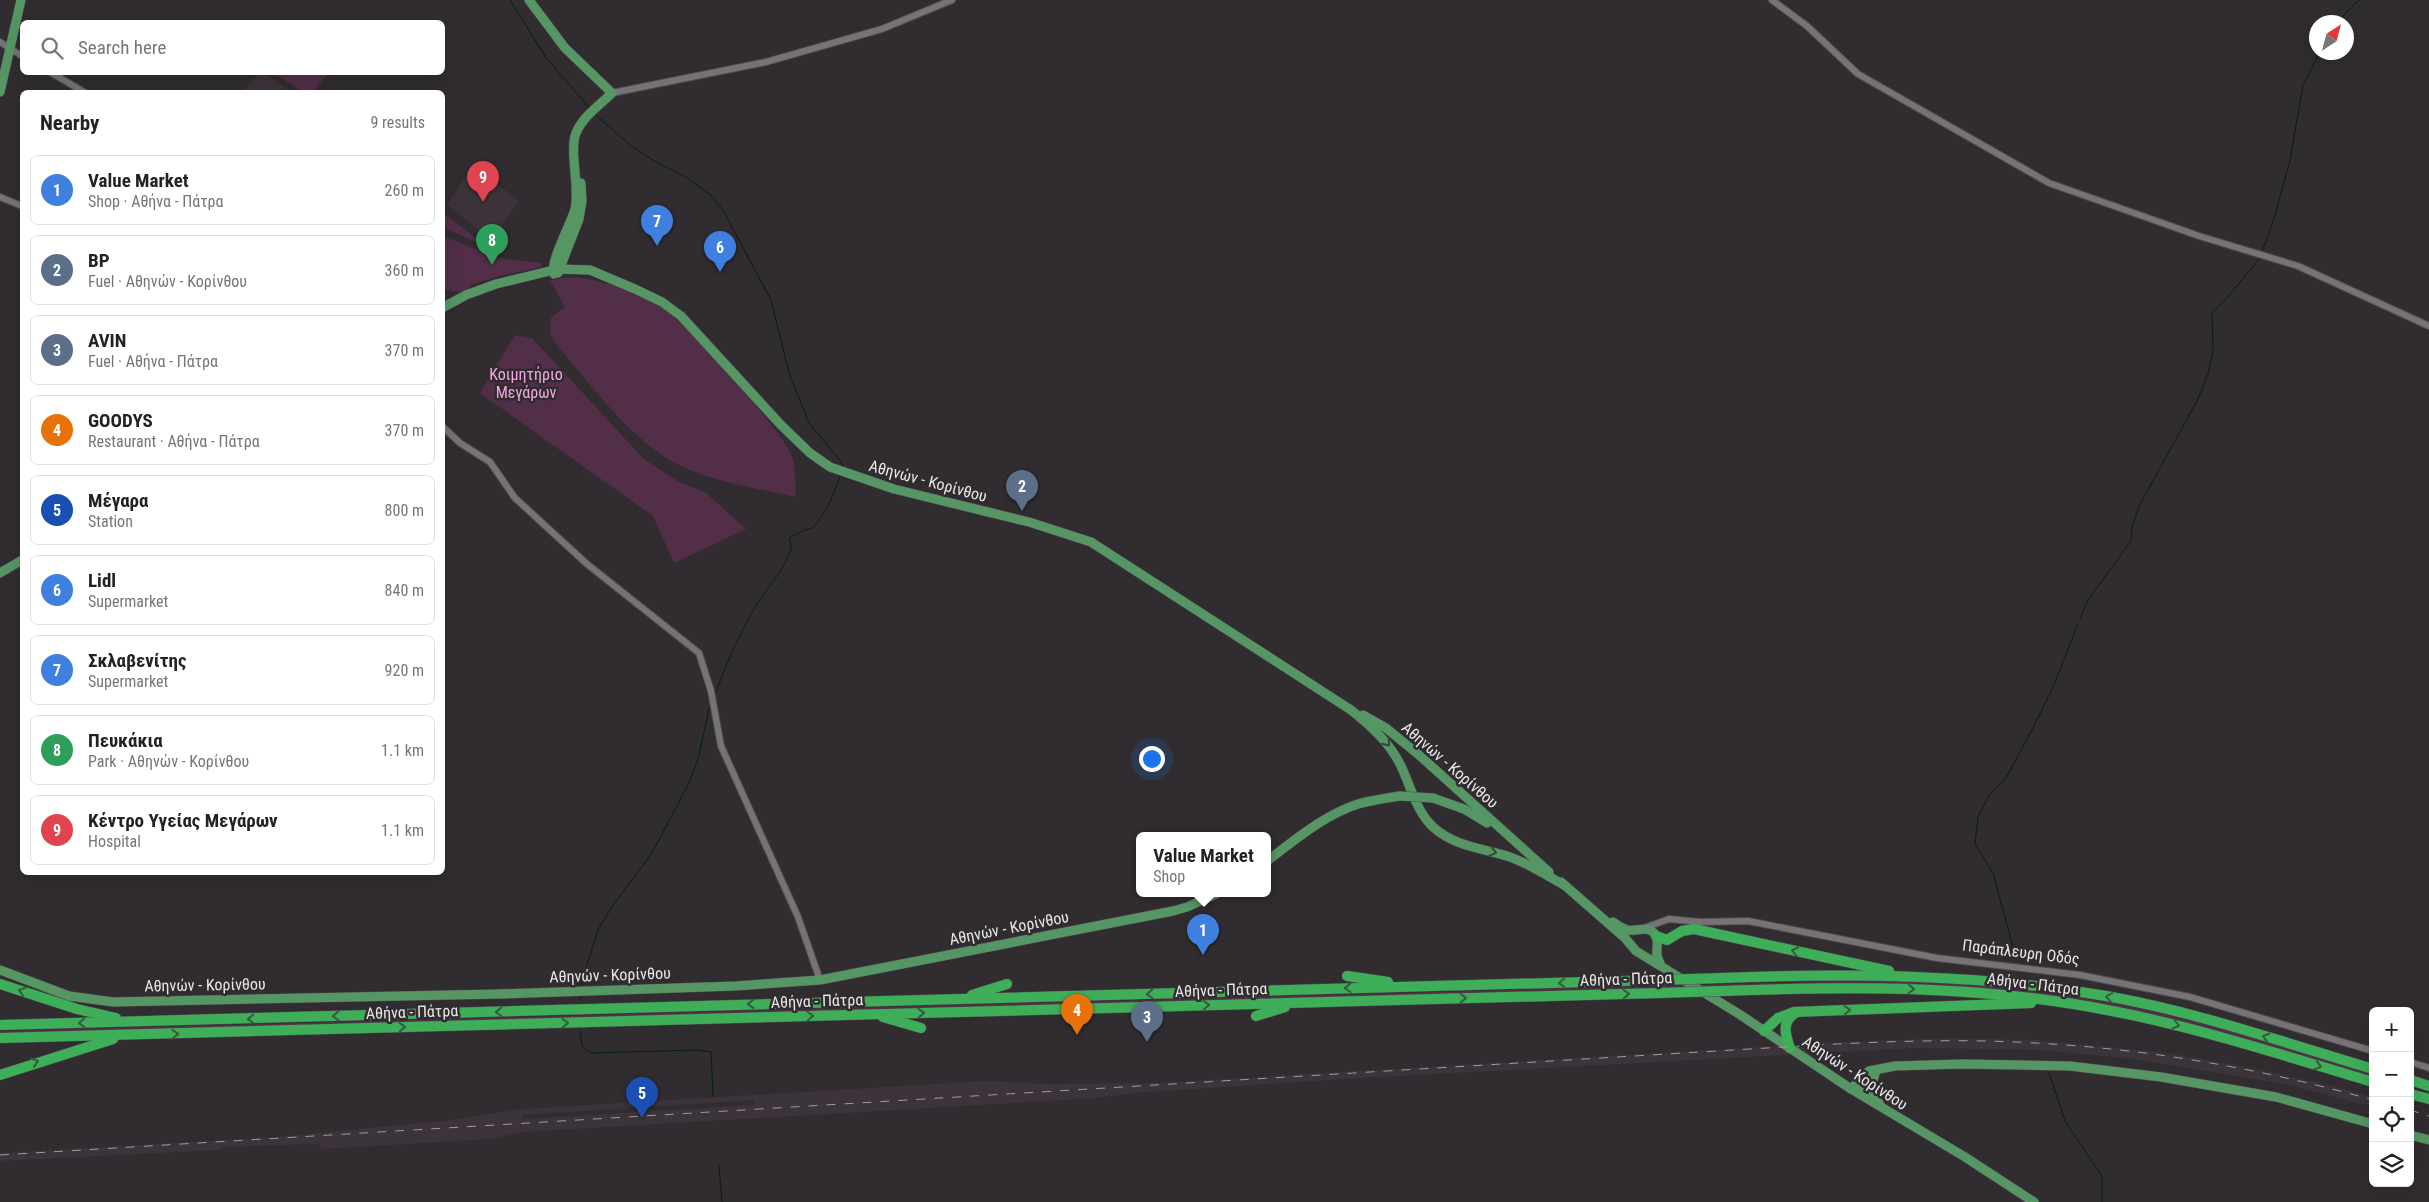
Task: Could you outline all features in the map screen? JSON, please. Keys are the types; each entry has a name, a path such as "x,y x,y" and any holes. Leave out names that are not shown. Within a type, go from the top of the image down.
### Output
{"highway":[{"path":"1655,939 1667,940 1682,931 1694,930 1912,976"},
{"name":"Αθήνα - Πάτρα","path":"0,1025 1722,978 1851,975 1912,976 2002,982 2107,997 2221,1024 2369,1068"},
{"path":"1347,976 1414,986"},
{"path":"0,984 77,1009 131,1022"},
{"path":"960,999 1006,984"},
{"name":"Αθήνα - Πάτρα","path":"0,1038 1722,991 1912,989 1995,994 2130,1014 2194,1030 2369,1081"},
{"path":"1764,1030 1778,1018 1798,1012 2059,1002"},
{"path":"1256,1016 1298,1003"},
{"path":"1790,1048 1785,1026 1790,1018 1798,1012"},
{"path":"872,1014 921,1028"},
{"path":"0,1075 126,1035"},
{"path":"2414,1081 2429,1086"},
{"path":"2414,1095 2429,1099"}],"main road":[{"path":"0,92 21,0"},
{"path":"529,0 565,48 612,93 579,128 574,141 576,161 575,207 555,272"},
{"path":"555,272 568,247 579,219 582,201 576,161"},
{"path":"568,247 568,252 573,261 590,270"},
{"name":"Αθηνών - Κορίνθου","path":"445,306 496,284 555,272 590,270 653,297 681,316 781,425 810,454 830,467 894,489 1029,522 1091,542 1351,710 1377,732 1392,750 1420,809 1438,831 1459,844 1522,862 1564,884"},
{"name":"Αθηνών - Κορίνθου","path":"555,272 579,273 608,278"},
{"path":"0,573 20,561"},
{"name":"Αθηνών - Κορίνθου","path":"1351,710 1386,728 1592,908 1636,951 1764,1030 1854,1091 1966,1157 2034,1202"},
{"name":"Αθηνών - Κορίνθου","path":"1271,858 1325,820 1360,803 1400,796 1433,798 1455,805 1475,815 1524,850"},
{"name":"Αθηνών - Κορίνθου","path":"0,970 69,996 113,1002 572,992 735,986 820,980 1173,911 1209,897"},
{"name":"Αθηνών - Κορίνθου","path":"1592,908 1622,928 1641,929 1655,939"},
{"path":"1632,945 1632,936 1641,929"},
{"path":"1643,954 1651,952 1655,939"},
{"path":"1655,939 1656,956 1662,966"},
{"path":"1854,1091 1865,1074 1895,1066 1962,1064 2043,1065 2142,1074 2276,1097 2369,1123"},
{"path":"1878,1071 1872,1083 1873,1094 1883,1109"},
{"path":"2414,1136 2429,1140"}],"street":[{"path":"612,93 766,62 882,29 952,0"},
{"path":"1772,0 1814,32 1834,54 1858,74 2049,183 2199,236 2291,264 2429,326"},
{"path":"0,42 20,55"},
{"path":"55,75 81,90"},
{"path":"0,197 20,205"},
{"path":"445,429 460,443 490,462 515,498 587,564 698,651 711,691 723,752 798,916 820,980"},
{"name":"Παράπλευρη Οδός","path":"1641,929 1661,921 1674,919 1700,922 1748,921 1937,958 2080,975 2190,998 2369,1050"},
{"path":"1655,939 1655,928 1661,921"},
{"path":"2414,1063 2429,1068"}],"shaded area":[{"path":"257,75 268,75 288,90 245,90"},
{"path":"472,167 519,200 492,240 447,205"},
{"path":"1951,1038 2037,1040 2167,1053 2247,1067 2337,1087 2369,1096 2369,1106 2289,1085 2133,1059 2040,1050 1916,1048 1344,1079 1134,1093 1098,1098 524,1132 490,1139 374,1146 323,1149 318,1144 223,1147 220,1150 0,1161 0,1153 277,1137 451,1120 522,1109 985,1081 1046,1084 1158,1083 1843,1042","holes":["754,1100 754,1105 523,1119 523,1115"]}],"green space":[{"path":"278,75 326,75 315,90 299,90"},
{"path":"445,214 487,247 445,228"},
{"path":"445,237 498,258 541,263 541,267 495,277 471,285 468,289 461,292 445,290"},
{"path":"571,277 594,280 632,291 664,309 694,336 755,404 786,446 794,464 796,497 723,481 694,472 663,455 630,428 600,397 558,347 550,334 551,317 565,307 550,280"},
{"name":"Κοιμητήριο Μεγάρων","path":"515,335 532,338 644,459 679,482 705,492 746,529 674,563 653,516 480,393"},
{"path":"1878,980 2021,990 2077,997 2139,1008 2240,1034 2369,1073 2369,1076 2207,1028 2106,1004 2062,997 1973,988 1885,985 1751,985 0,1033 0,1031"}],"waterway":[{"path":"510,0 545,56 589,108"},
{"path":"2344,15 2359,0"},
{"path":"2262,252 2275,215 2290,160 2303,85 2316,60"},
{"path":"596,115 631,146 658,163 686,177 712,196 724,212 771,300 789,373 809,423 843,467"},
{"path":"2080,618 2088,600 2131,541 2132,527 2139,506 2197,401 2208,374 2213,350 2212,313 2260,258"},
{"path":"715,695 733,650 749,618 787,560 791,549 789,538 804,530 813,528 829,504 840,477"},
{"path":"2013,947 1993,873 1975,844 1978,817 1989,795 2005,780 2034,726 2053,687 2078,624"},
{"path":"581,984 598,930 611,908 652,853 689,783 698,759 710,705"},
{"path":"580,1031 582,1045 590,1053 698,1050 711,1052 713,1097"},
{"path":"2049,1073 2065,1121 2102,1176 2102,1202"},
{"path":"719,1166 722,1202"}],"railway":[{"path":"0,1155 1771,1048 1922,1041 2035,1043 2163,1055 2248,1070 2369,1099"},
{"path":"2414,1111 2429,1116"}],"place":[{"name":"Κέντρο Υγείας Μεγάρων","path":"483,202"},
{"name":"Σκλαβενίτης","path":"657,246"},
{"name":"Πευκάκια","path":"492,265"},
{"name":"Lidl","path":"720,272"},
{"name":"BP","path":"1022,511"},
{"name":"Value Market","path":"1203,955"},
{"name":"GOODYS","path":"1077,1035"},
{"name":"AVIN","path":"1147,1042"},
{"name":"Μέγαρα","path":"642,1118"}]}
